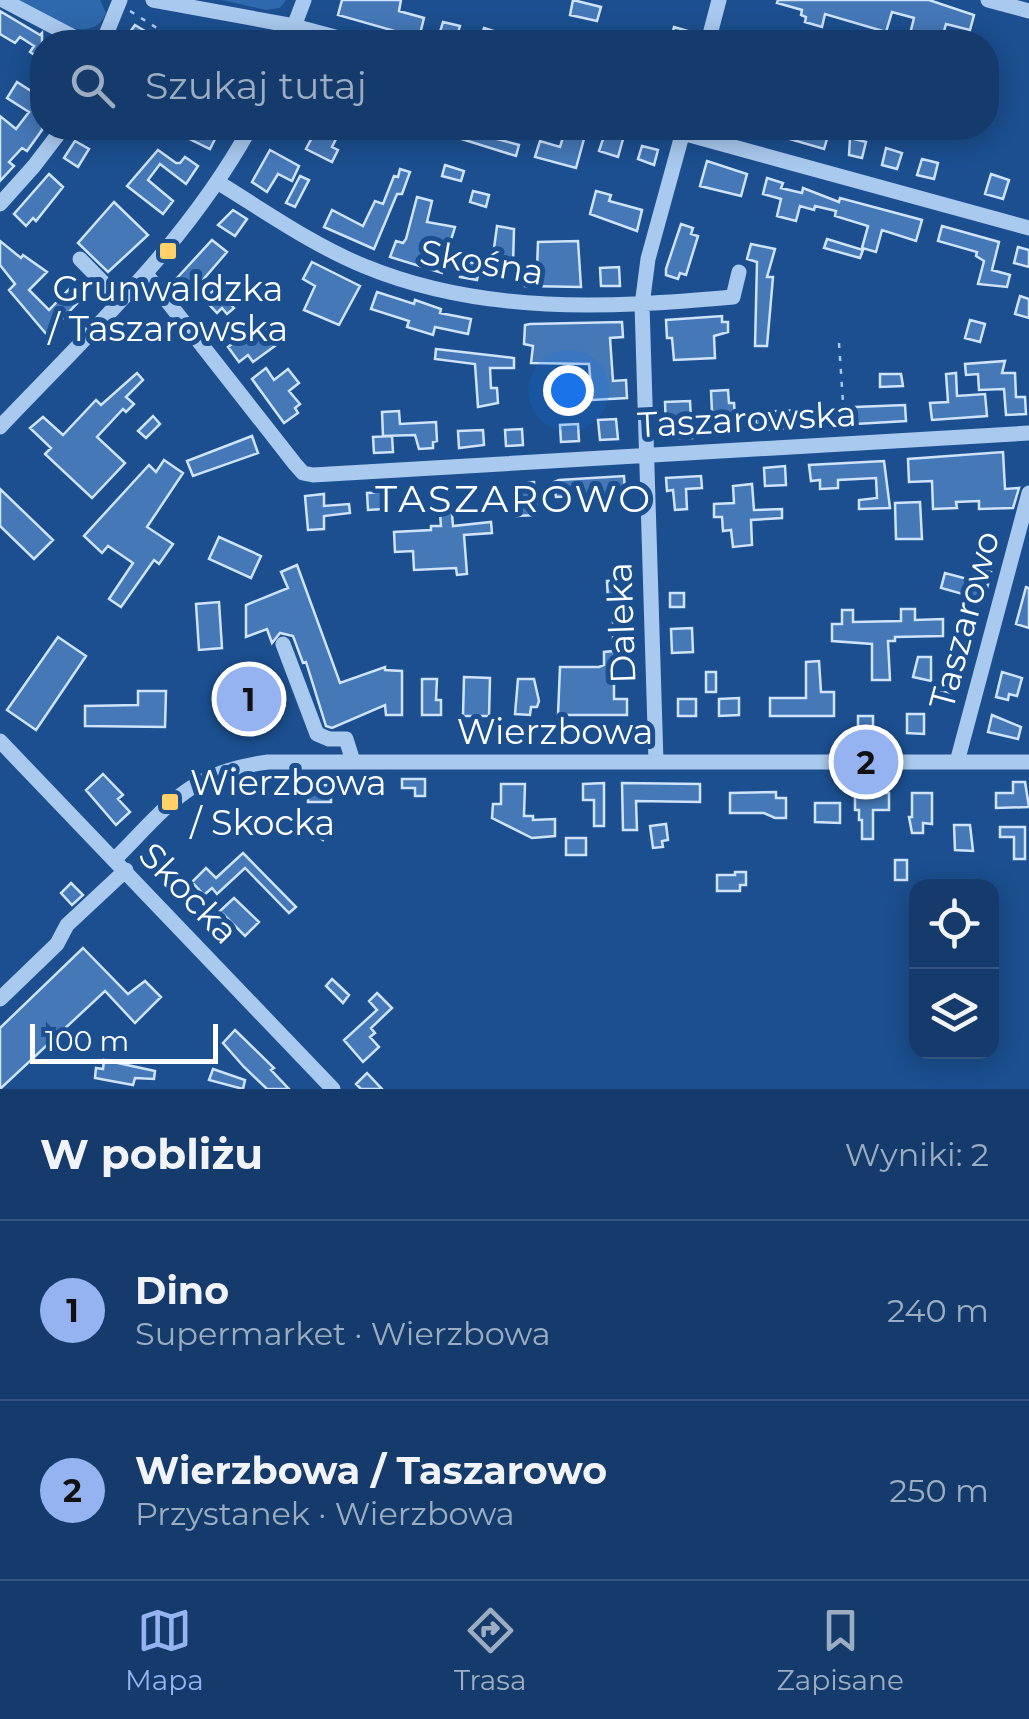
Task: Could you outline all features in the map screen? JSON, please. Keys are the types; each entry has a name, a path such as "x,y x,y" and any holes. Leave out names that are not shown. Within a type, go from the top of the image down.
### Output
{"street":[{"path":"3,0 60,30"},
{"path":"153,0 275,30"},
{"path":"293,30 304,0"},
{"path":"711,30 719,0"},
{"path":"988,0 1029,12"},
{"path":"108,30 119,2"},
{"path":"0,204 54,140"},
{"path":"0,426 146,274 219,183 243,140"},
{"name":"Daleka","path":"656,762 642,305 648,259 681,140"},
{"path":"719,140 1029,228"},
{"name":"Skośna","path":"219,183 317,243 365,267 488,301 642,305 733,297 738,272"},
{"path":"80,259 120,300"},
{"name":"Taszarowska","path":"146,274 304,473 313,475 1029,433"},
{"path":"0,401 13,413"},
{"name":"Taszarowo","path":"957,762 1029,493"},
{"path":"282,644 316,734 329,739 346,738 353,761"},
{"name":"Skocka","path":"0,741 333,1089"},
{"name":"Wierzbowa","path":"0,1000 56,944 67,925 170,802 191,785 220,771 268,762 353,761 1029,762"}],"path":[{"path":"119,2 161,30"},
{"path":"839,344 846,443"}],"shaded area":[{"path":"14,0 100,0 106,13 99,24 76,29"},
{"path":"221,0 286,0 280,8 266,10"}],"building":[{"path":"342,0 401,0 399,11 424,18 421,30 391,30 338,15"},
{"path":"573,0 601,7 597,21 570,15"},
{"path":"929,0 974,15 970,30 946,24 944,30 911,30 914,18 892,12 887,30 825,14 822,27 805,22 802,10 777,3"},
{"path":"0,11 32,30 30,43 20,37 15,43 0,34"},
{"path":"443,22 460,26 459,30 441,30"},
{"path":"17,82 30,90 30,140 35,140 27,151 22,148 9,162 14,166 0,181 0,116 16,129 29,112 7,98"},
{"path":"192,140 214,140 210,149"},
{"path":"311,140 336,140 332,147 338,150 332,162 306,149"},
{"path":"465,140 500,140 519,145 516,156"},
{"path":"562,140 584,140 576,168 535,157 540,141 560,147"},
{"path":"603,140 623,140 618,157 599,151"},
{"path":"793,140 827,140 824,149"},
{"path":"850,140 866,142 862,158 849,155"},
{"path":"75,141 89,149 78,167 64,158"},
{"path":"642,146 658,150 654,165 638,159"},
{"path":"886,148 902,153 897,169 882,165"},
{"path":"158,150 176,163 185,157 198,166 186,184 160,164 148,180 173,201 163,214 127,186"},
{"path":"270,150 299,166 292,181 278,174 267,192 252,182"},
{"path":"922,159 938,163 934,179 917,175"},
{"path":"707,161 747,174 741,196 700,186"},
{"path":"445,165 464,171 461,181 442,176"},
{"path":"400,169 410,172 374,249 324,227 332,210 363,226 375,201 383,204"},
{"path":"49,174 63,187 36,221 33,218 26,226 14,214"},
{"path":"991,174 1009,180 1003,199 985,194"},
{"path":"300,176 309,180 295,207 286,203"},
{"path":"767,178 783,183 781,188 802,193 803,188 839,202 840,198 922,220 916,241 882,230 876,252 862,248 868,226 835,216 836,211 800,206 796,221 777,216 781,199 763,194"},
{"path":"473,191 489,195 486,207 470,202"},
{"path":"596,191 611,195 609,201 642,210 637,231 590,214"},
{"path":"417,197 432,201 427,222 455,227 451,240 427,251 447,257 442,273 390,257 396,241 403,243 406,239"},
{"path":"114,202 148,235 108,272 78,243"},
{"path":"233,210 247,219 235,236 218,225"},
{"path":"681,224 693,228 691,234 698,236 686,275 680,273 678,279 666,275 666,269"},
{"path":"497,226 514,229 513,265 492,263"},
{"path":"942,226 999,242 992,270 1010,275 1007,287 978,284 984,261 976,256 977,252 938,241"},
{"path":"827,239 863,250 860,258 824,248"},
{"path":"212,240 227,252 189,296 177,278"},
{"path":"0,241 47,272 29,290 49,310 73,285 84,296 47,335 9,290 15,284 0,265"},
{"path":"578,241 581,287 525,286 526,269 537,269 538,242"},
{"path":"751,244 775,249 767,277 773,277 767,346 755,346 757,262 747,259"},
{"path":"1018,247 1029,250 1029,267 1014,263"},
{"path":"463,261 480,264 477,280 460,277"},
{"path":"312,262 360,286 339,325 304,310 315,286 303,279"},
{"path":"619,267 620,286 601,286 600,268"},
{"path":"224,281 236,295 229,302 234,308 227,314 222,308 217,313 204,299"},
{"path":"377,292 471,319 468,334 435,327 433,335 407,327 409,321 371,309"},
{"path":"1020,296 1029,299 1029,318 1015,314"},
{"path":"722,316 722,322 728,322 728,332 714,336 715,358 674,360 666,320"},
{"path":"970,320 985,324 980,342 965,338"},
{"path":"622,322 623,337 610,338 613,381 626,380 627,398 592,400 589,364 531,363 533,346 524,344 525,325"},
{"path":"267,328 279,343 253,362 248,355 239,362 228,347 242,336 247,343"},
{"path":"436,349 514,358 514,368 490,368 491,388 497,388 498,403 478,407 475,364 435,359"},
{"path":"1005,361 1002,373 1015,373 1016,397 1025,397 1026,414 1006,415 1004,389 979,390 978,374 966,375 965,364"},
{"path":"266,368 274,380 288,369 299,383 289,391 300,404 295,408 298,413 284,423 252,379"},
{"path":"137,373 143,380 126,397 134,404 126,412 123,409 97,437 125,463 92,498 45,454 51,448 30,428 43,417 63,435 96,400 101,405"},
{"path":"956,373 957,396 985,394 987,416 932,420 930,403 948,402 946,374"},
{"path":"880,374 901,374 903,386 880,387"},
{"path":"728,390 729,403 734,403 736,431 713,433 711,391"},
{"path":"690,401 692,438 680,438 679,426 666,427 665,402"},
{"path":"905,405 906,421 856,424 855,407"},
{"path":"822,409 823,426 761,430 756,425 755,412"},
{"path":"399,411 400,424 436,422 437,441 433,448 419,449 415,435 383,436 382,412"},
{"path":"153,416 160,424 146,438 138,431"},
{"path":"616,419 618,439 600,440 598,420"},
{"path":"578,424 579,441 561,442 560,425"},
{"path":"522,429 523,445 506,446 505,430"},
{"path":"483,430 484,445 459,448 458,431"},
{"path":"252,436 258,453 193,476 187,461"},
{"path":"392,436 393,452 374,453 373,437"},
{"path":"1003,452 1005,489 1019,488 1013,508 979,509 979,501 956,502 957,508 933,509 932,481 909,482 908,459"},
{"path":"164,460 183,473 147,527 173,544 159,564 154,560 121,607 109,599 133,563 108,546 102,553 84,536 149,465 156,472"},
{"path":"884,461 890,508 859,509 859,500 877,498 876,478 838,480 838,488 820,489 820,480 811,481 809,465"},
{"path":"785,466 786,485 765,486 764,468"},
{"path":"624,476 625,493 556,497 554,482 559,480"},
{"path":"701,476 702,488 686,489 687,509 675,510 673,490 667,491 666,478"},
{"path":"534,482 537,515 517,516 515,483"},
{"path":"752,484 754,510 782,509 782,518 751,520 752,545 733,547 731,530 723,531 722,517 714,517 714,504 734,503 733,486"},
{"path":"0,489 53,540 34,559 0,526"},
{"path":"383,492 384,509 368,510 367,493"},
{"path":"324,494 324,506 349,504 350,513 324,516 324,529 308,530 305,496"},
{"path":"451,501 453,526 491,522 492,533 464,535 467,574 457,575 456,568 414,570 413,551 395,552 394,532 441,526 439,502"},
{"path":"920,502 922,539 896,539 895,503"},
{"path":"219,537 261,556 251,578 209,559"},
{"path":"297,565 340,683 385,667 402,671 402,715 386,715 385,705 332,728 326,726 306,662 303,663 293,636 280,633 272,643 267,629 246,637 246,605 288,588 281,572"},
{"path":"975,567 991,572 984,600 941,588 945,573 971,580"},
{"path":"626,580 629,601 608,601 607,581"},
{"path":"1026,587 1029,588 1029,628 1016,624"},
{"path":"670,593 684,593 684,607 670,607"},
{"path":"219,602 222,648 199,650 196,604"},
{"path":"901,609 915,609 915,620 943,619 943,636 895,637 895,641 888,641 890,680 872,680 872,644 832,641 832,624 842,624 842,610 853,610 853,622 901,621"},
{"path":"960,618 977,623 967,656 951,652"},
{"path":"633,620 633,640 613,641 613,621"},
{"path":"692,628 693,652 672,653 671,629"},
{"path":"58,637 86,656 36,730 7,710"},
{"path":"614,651 614,699 627,699 627,715 558,715 560,667 599,667 604,665 604,652"},
{"path":"918,657 931,657 931,681 913,677"},
{"path":"819,661 821,692 834,692 834,716 770,716 770,698 806,698 806,662"},
{"path":"706,672 716,672 716,692 706,692"},
{"path":"1002,672 1022,678 1017,696 1009,694 1008,700 996,697"},
{"path":"945,674 956,677 952,694 940,691"},
{"path":"464,677 490,678 489,716 463,716"},
{"path":"422,679 437,679 436,700 441,700 441,715 422,715"},
{"path":"518,679 534,679 539,701 537,707 531,707 530,715 515,714"},
{"path":"219,683 280,683 280,715 219,715"},
{"path":"138,691 166,691 165,727 85,726 85,706 138,705"},
{"path":"739,698 739,715 719,716 719,699"},
{"path":"678,699 696,699 696,716 678,716"},
{"path":"907,714 924,714 924,734 907,733"},
{"path":"992,715 1021,727 1018,739 988,732"},
{"path":"858,716 873,716 873,731 858,731"},
{"path":"103,774 123,795 118,799 130,812 116,825 86,790"},
{"path":"402,779 425,779 425,796 415,796 415,788 402,788"},
{"path":"1013,782 1025,782 1029,807 996,808 996,793 1013,793"},
{"path":"604,783 604,826 594,826 594,800 583,800 583,784"},
{"path":"622,783 700,784 700,802 636,801 637,830 623,830"},
{"path":"501,784 525,784 524,816 533,816 533,820 555,819 555,836 532,838 492,818 493,804 501,804"},
{"path":"308,785 331,785 331,802 308,802"},
{"path":"776,792 776,798 786,798 786,818 764,813 730,813 730,793"},
{"path":"855,793 889,793 889,810 873,810 873,839 862,839"},
{"path":"912,793 932,793 932,824 923,823 923,833 912,833"},
{"path":"815,803 840,803 840,823 815,822"},
{"path":"323,819 332,825 323,840 314,834"},
{"path":"666,824 668,840 662,841 663,847 653,848 650,826"},
{"path":"954,825 970,825 973,851 955,850"},
{"path":"1000,827 1025,827 1025,859 1014,859 1014,837 1000,837"},
{"path":"566,838 586,838 586,855 566,855"},
{"path":"243,853 296,907 289,913 245,868 217,894 212,888 204,895 192,882 206,868 216,878"},
{"path":"895,860 907,860 907,880 895,880"},
{"path":"746,872 746,885 740,885 740,891 717,891 717,875"},
{"path":"71,883 83,895 72,905 61,893"},
{"path":"234,898 259,922 245,936 220,911"},
{"path":"83,948 128,994 145,981 161,997 135,1023 105,991 0,1089 0,1028"},
{"path":"332,979 349,995 343,1003 326,986"},
{"path":"377,993 392,1008 371,1028 375,1033 370,1037 379,1047 363,1062 344,1040 377,1010 369,1001"},
{"path":"235,1030 274,1068 271,1070 289,1089 267,1089 244,1067 223,1043"},
{"path":"104,1060 155,1071 154,1079 135,1078 133,1085 95,1078 96,1068 103,1069"},
{"path":"213,1069 245,1080 243,1089 209,1080"},
{"path":"367,1073 382,1089 361,1089 356,1084"}],"place":[{"name":"Grunwaldzka / Taszarowska","path":"168,251"},
{"name":"Dino","path":"249,699"},
{"name":"Wierzbowa / Taszarowo","path":"866,762"},
{"name":"Wierzbowa / Skocka","path":"170,802"}],"district":[{"name":"TASZAROWO","path":"514,498"}]}
